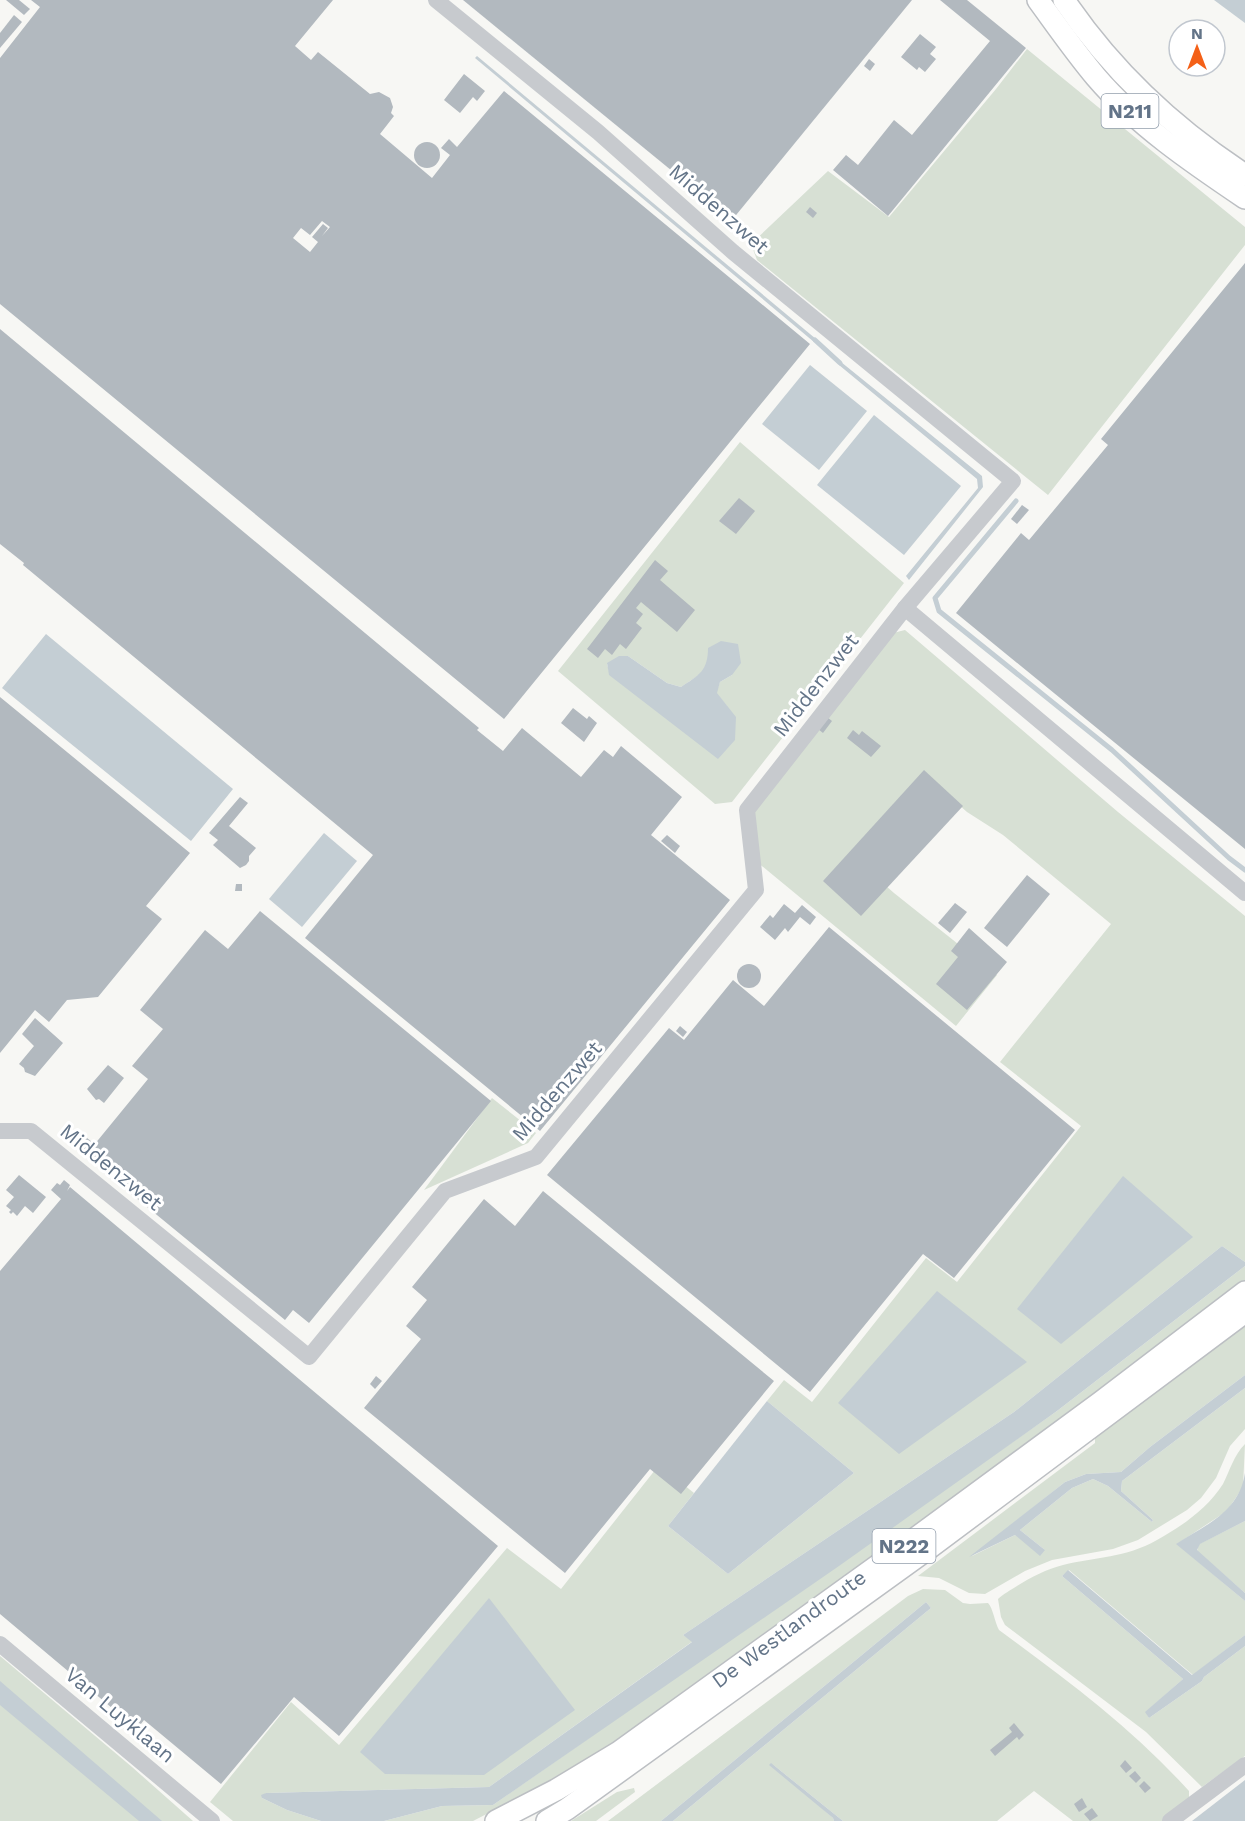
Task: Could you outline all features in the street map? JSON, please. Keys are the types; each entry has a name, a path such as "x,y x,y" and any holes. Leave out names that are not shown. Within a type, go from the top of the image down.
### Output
{"main road":[{"name":"N211","path":"1038,0 1096,77 1131,112 1159,136 1245,198"},
{"name":"N211","path":"1064,0 1094,42 1139,92 1173,122 1245,175"},
{"name":"De Westlandroute","path":"496,1821 556,1790 619,1752 1083,1416 1245,1292"},
{"name":"De Westlandroute","path":"547,1821 567,1809 938,1542 1245,1312"}],"street":[{"name":"Middenzwet","path":"0,1131 31,1131 309,1357 445,1191 536,1157 756,890 747,810 905,608 1013,481 733,252 598,132 436,0"},
{"path":"905,608 1245,893"},
{"name":"Van Luyklaan","path":"0,1644 212,1821"},
{"path":"1170,1821 1245,1765"}],"shaded area":[{"path":"1214,0 1245,0 1245,23"},
{"path":"1027,49 1245,227 1245,245 1048,495 757,260 751,244 828,171 889,217"},
{"path":"477,56 816,339 814,342 475,58"},
{"path":"841,362 982,476 983,487 909,580 906,576 978,488 977,479 839,365"},
{"path":"810,365 867,411 819,470 762,424"},
{"path":"874,415 961,486 904,555 817,485"},
{"path":"740,442 904,583 732,802 715,804 558,671","holes":["628,656 667,683 681,687 702,673 708,661 732,675 720,682 716,693 727,706 610,675 607,664"]},
{"path":"905,630 1118,812 1245,916 1245,1262 1222,1246 1014,1412 683,1635 693,1641 489,1787 266,1793 262,1798 287,1810 321,1821 233,1821 210,1802 291,1702 339,1745 507,1548 561,1589 659,1465 694,1493 668,1526 728,1574 854,1473 767,1401 784,1380 812,1402 926,1258 957,1282 1081,1126 1000,1062 1111,924 1003,835 967,812 924,774 851,855 894,893 997,975 956,1026 757,862 751,813 893,633"},
{"path":"46,634 233,789 191,841 2,688"},
{"path":"721,641 738,644 741,663 732,675 720,682 717,693 736,717 735,740 718,759 609,675 607,663 619,656 628,656 667,683 681,687 701,672 708,656 708,648"},
{"path":"324,833 357,861 302,927 269,899"},
{"path":"492,1098 536,1133 528,1143 424,1190"},
{"path":"1123,1176 1193,1237 1061,1344 1017,1309"},
{"path":"1222,1246 1245,1262 1245,1266 1057,1411 839,1566 493,1805 442,1806 384,1821 321,1821 287,1810 262,1798 261,1795 266,1793 489,1787 692,1642 683,1635 1014,1412"},
{"path":"1245,1266 1245,1284 640,1735 473,1821 384,1821 442,1806 493,1805 1057,1411"},
{"path":"937,1291 1027,1362 899,1454 838,1403"},
{"path":"1245,1321 1245,1375 1150,1447 1121,1472 1086,1474 1065,1482 972,1556 1015,1535 1045,1550 1020,1530 1072,1488 1093,1479 1108,1486 1152,1522 1153,1520 1121,1491 1122,1481 1245,1388 1245,1429 1230,1446 1216,1478 1201,1498 1187,1510 1138,1540 1113,1549 1052,1560 1025,1571 985,1594 969,1593 939,1578 918,1576 1095,1443 1095,1437"},
{"path":"1245,1375 1245,1388 1122,1481 1121,1491 1153,1520 1152,1522 1108,1486 1093,1479 1072,1488 1020,1530 1045,1550 1040,1556 1015,1535 969,1557 1065,1482 1086,1474 1121,1472 1150,1447"},
{"path":"767,1401 854,1473 728,1574 668,1526"},
{"path":"1245,1444 1243,1487 1227,1511 1177,1544 1245,1601 1245,1635 1193,1675 1069,1570 1062,1576 1183,1679 1146,1712 1149,1718 1202,1681 1204,1677 1245,1646 1245,1756 1202,1787 1146,1732 1005,1625 998,1599 1033,1576 1045,1571 1133,1550 1176,1529 1202,1509 1217,1493"},
{"path":"1245,1473 1245,1521 1200,1544 1197,1550 1245,1593 1245,1601 1176,1544 1210,1523 1229,1507 1242,1486"},
{"path":"1245,1521 1245,1593 1197,1551 1199,1544"},
{"path":"1068,1570 1192,1675 1245,1635 1245,1646 1204,1677 1202,1681 1149,1718 1145,1712 1183,1679 1062,1576"},
{"path":"923,1589 945,1590 963,1603 988,1603 999,1630 1074,1686 1122,1726 1168,1768 1189,1791 1189,1798 1162,1821 1073,1821 1034,1791 997,1821 843,1821 771,1763 834,1821 673,1821 931,1608 926,1602 661,1821 608,1821 908,1596"},
{"path":"489,1598 575,1710 484,1775 385,1774 360,1752"},
{"path":"926,1602 931,1608 673,1821 661,1821"},
{"path":"0,1656 132,1767 193,1821 0,1821"},
{"path":"0,1681 162,1821 139,1821 0,1705"},
{"path":"771,1763 843,1821 834,1821 769,1765"},
{"path":"1245,1780 1245,1821 1192,1821"},
{"path":"634,1788 635,1792 596,1821 571,1821 617,1792"}],"building":[{"path":"6,0 19,0 30,9 24,15"},
{"path":"31,0 333,0 295,46 311,60 318,52 370,94 379,92 390,98 393,107 391,113 394,116 380,134 432,178 450,155 441,148 449,139 457,147 504,91 810,344 504,719 0,304 0,58 40,7","holes":["322,221 330,227 322,236 328,228 323,224 312,237 318,242 310,252 293,238 301,228 310,235"]},
{"path":"463,0 912,0 732,220"},
{"path":"940,0 967,0 1026,48 888,216 833,170 846,155 858,165 894,120 912,135 990,41"},
{"path":"14,15 22,22 0,48 0,33"},
{"path":"920,34 936,47 930,54 936,59 925,72 919,67 917,70 901,57"},
{"path":"869,59 875,64 870,71 864,66"},
{"path":"464,74 485,91 477,101 473,97 460,113 444,100"},
{"path":"427,142 436,146 440,155 436,164 427,168 418,164 414,155 418,146"},
{"path":"810,207 817,213 813,218 806,212"},
{"path":"1245,263 1245,849 956,613 1021,533 1029,540 1108,445 1101,439"},
{"path":"0,329 479,728 477,730 503,751 522,728 581,777 604,750 613,757 621,746 682,797 651,835 730,900 540,1131 305,938 373,855 0,544"},
{"path":"739,498 755,511 736,534 719,521"},
{"path":"1022,505 1029,510 1017,524 1011,519"},
{"path":"655,560 668,571 660,580 695,610 677,632 641,602 636,608 643,614 636,623 642,628 626,649 620,644 612,655 605,649 598,658 587,649"},
{"path":"0,697 190,853 146,906 162,919 98,997 67,1000 49,1022 35,1010 0,1053"},
{"path":"573,708 587,719 589,716 597,723 584,742 561,723"},
{"path":"827,717 832,721 823,733 818,729"},
{"path":"853,730 859,735 862,731 881,746 871,757 847,738"},
{"path":"924,770 963,806 861,916 823,881"},
{"path":"240,797 248,803 229,826 256,848 249,856 246,865 240,868 213,845 218,840 209,833"},
{"path":"667,835 680,846 675,853 661,841"},
{"path":"1027,875 1050,894 1007,947 984,928"},
{"path":"236,884 242,884 242,891 235,891"},
{"path":"955,903 967,912 950,933 938,923"},
{"path":"784,904 795,913 802,905 816,917 810,925 800,917 788,932 785,928 775,940 760,927 770,915 773,918"},
{"path":"260,911 491,1101 309,1323 293,1310 285,1320 85,1156 148,1079 132,1066 163,1029 140,1010 205,930 228,949"},
{"path":"829,927 1075,1130 954,1278 923,1254 810,1392 547,1175 669,1028 684,1040 733,980 764,1006"},
{"path":"969,928 1007,962 967,1010 936,984 958,957 951,951"},
{"path":"749,964 754,965 760,971 760,981 754,987 749,988 744,987 738,981 737,976 738,971 744,965"},
{"path":"35,1018 63,1043 35,1076 25,1072 19,1064 34,1046 22,1034"},
{"path":"680,1026 687,1032 683,1037 676,1031"},
{"path":"108,1065 124,1078 104,1103 99,1099 96,1100 87,1089"},
{"path":"87,1138 92,1142 82,1154 77,1150"},
{"path":"19,1175 46,1197 33,1213 25,1206 17,1216 13,1212 11,1214 9,1212 11,1210 6,1206 14,1197 6,1190"},
{"path":"64,1180 70,1185 67,1191 70,1187 498,1546 339,1736 294,1697 221,1784 144,1720 137,1729 0,1614 0,1271 61,1199 51,1190 57,1183 60,1185"},
{"path":"543,1191 774,1381 681,1494 650,1469 565,1573 364,1408 421,1339 406,1326 427,1300 412,1287 484,1199 515,1226"},
{"path":"376,1376 382,1381 375,1389 370,1384"},
{"path":"1014,1723 1024,1735 1019,1740 1017,1737 995,1756 990,1750 1012,1732 1009,1728"},
{"path":"1125,1760 1132,1768 1126,1773 1120,1766"},
{"path":"1135,1771 1141,1778 1136,1783 1129,1776"},
{"path":"1144,1781 1151,1788 1145,1793 1139,1786"},
{"path":"1082,1798 1087,1807 1079,1812 1074,1804"},
{"path":"1092,1808 1098,1816 1090,1821 1084,1814"}],"waterway":[{"path":"815,340 840,363"},
{"path":"1016,501 935,598 939,611 1112,750 1229,858 1245,870"}]}
